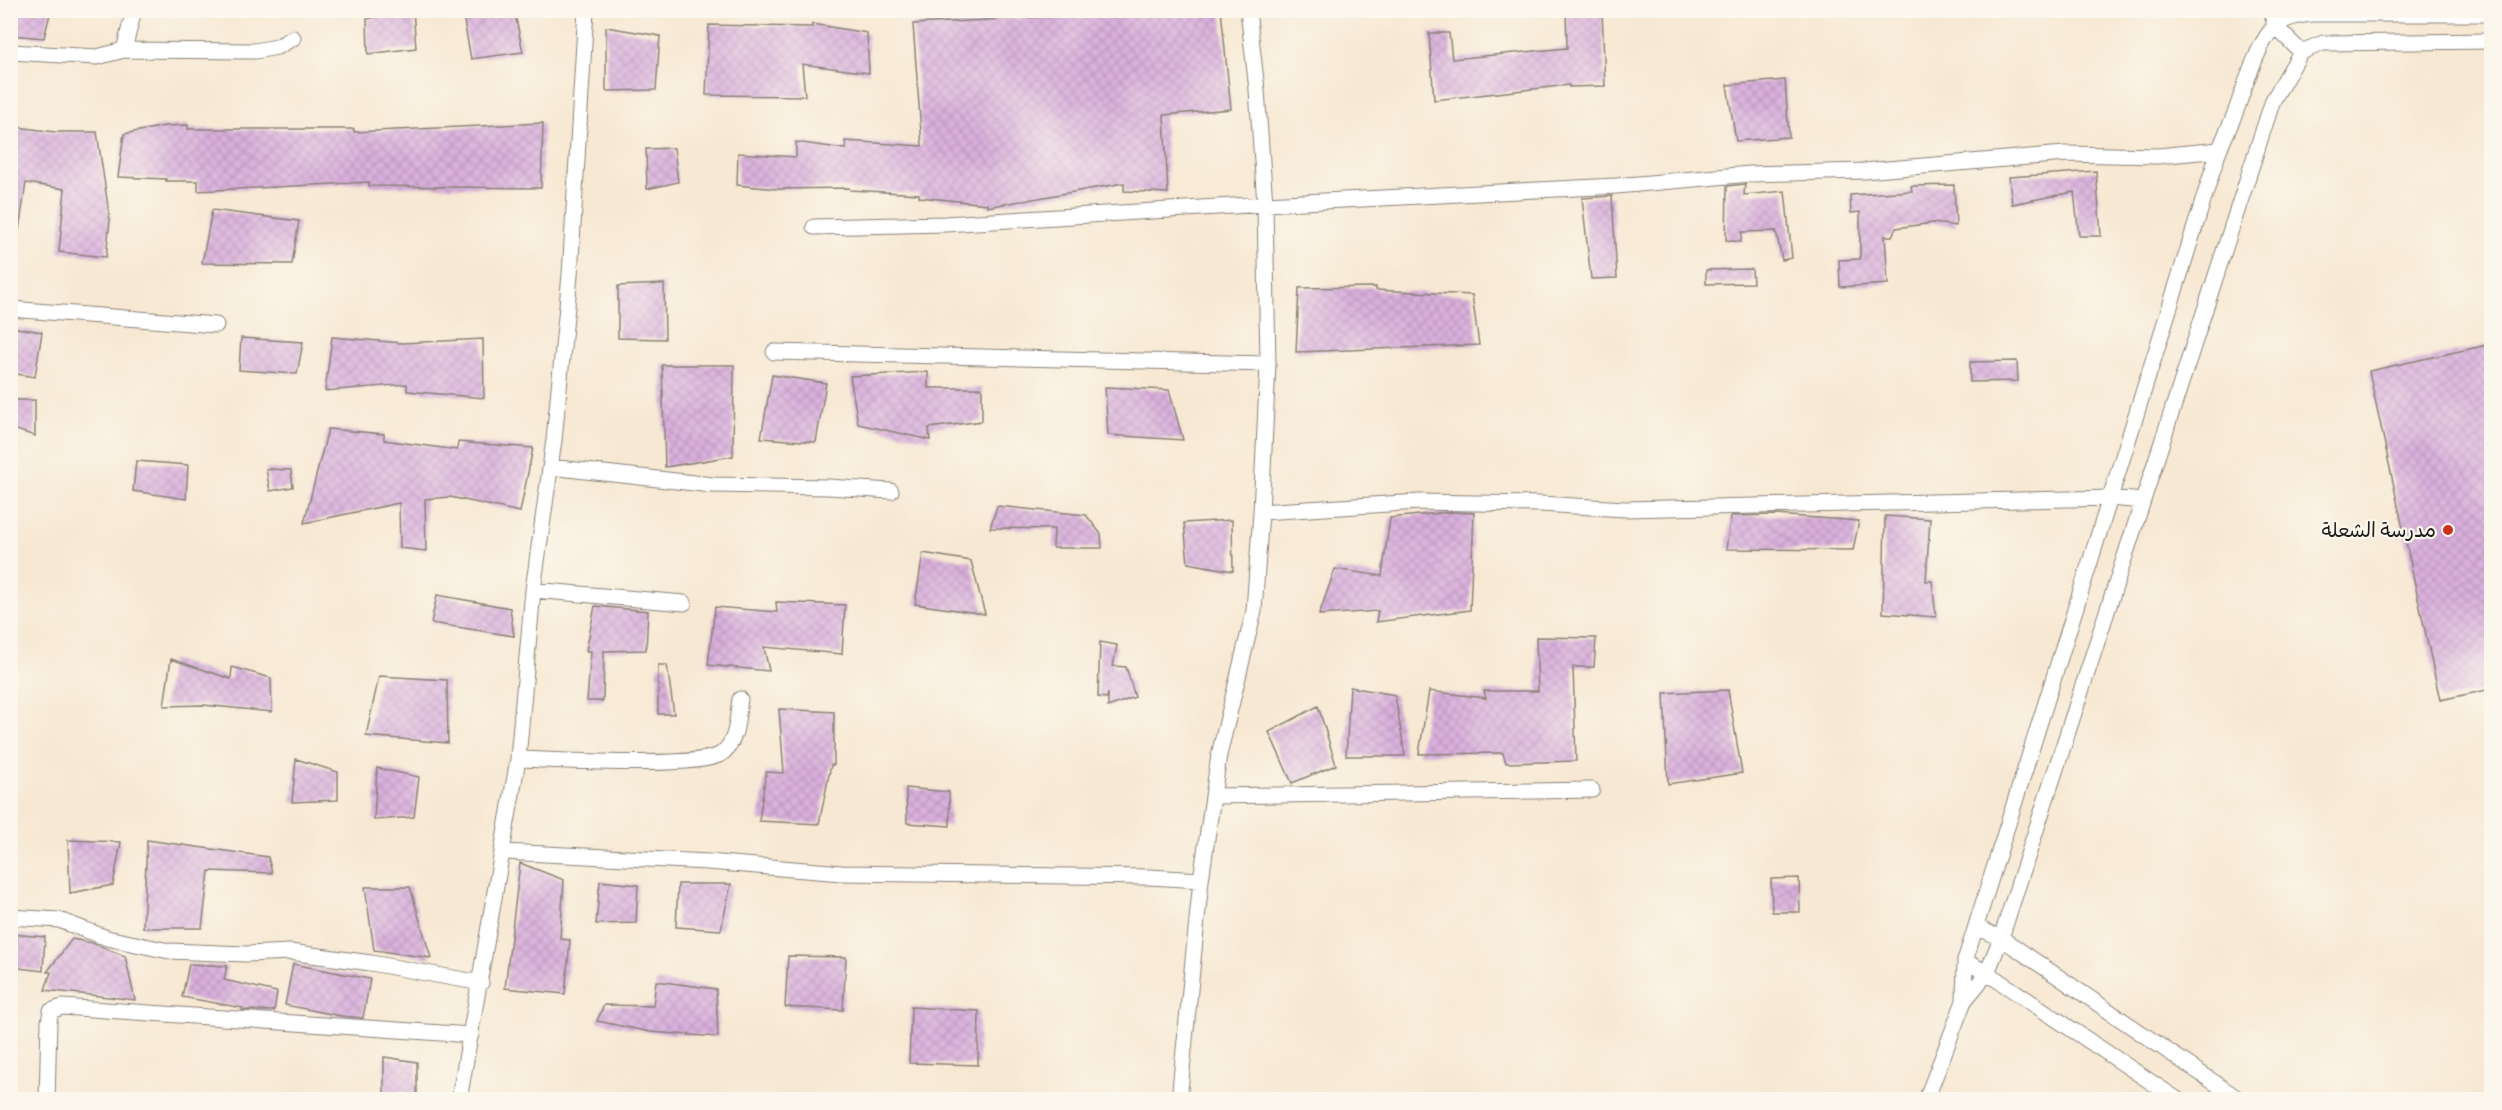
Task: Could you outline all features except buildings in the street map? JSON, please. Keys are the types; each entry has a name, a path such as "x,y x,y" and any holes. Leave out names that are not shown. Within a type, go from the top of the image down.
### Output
{"street":[{"path":"124,50 134,10"},
{"path":"459,1100 504,852 518,759 533,590 550,466 570,275 586,10"},
{"path":"1179,1100 1201,880 1219,755 1254,611 1261,512 1268,364 1265,204 1257,90 1248,10"},
{"path":"2273,18 2312,14 2492,14"},
{"path":"2273,18 2301,51"},
{"path":"1964,1001 1965,961 2112,498 2219,150 2237,108 2249,71 2273,18"},
{"path":"10,52 97,57 124,50 255,51 277,47 293,38"},
{"path":"1926,1100 1964,1001 1987,973 2001,938 2273,100 2301,51 2323,43 2492,41"},
{"path":"814,227 945,224 1265,204 1616,186 1750,174 1864,171 2065,154 2158,156 2219,150"},
{"path":"10,309 216,325"},
{"path":"774,352 1268,364"},
{"path":"550,466 712,485 828,487 891,491"},
{"path":"1261,512 1419,502 1540,504 1625,509 2112,498 2142,501"},
{"path":"533,590 684,603"},
{"path":"518,759 645,762 706,760 722,753 733,740 740,699"},
{"path":"1213,796 1592,790"},
{"path":"504,852 708,862 842,873 1149,877 1201,880"},
{"path":"10,917 59,920 107,938 169,951 246,954 290,952 371,963 481,983"},
{"path":"1976,927 2001,938 2240,1100"},
{"path":"1965,961 1987,973 2178,1100"},
{"path":"47,1100 49,1022 51,1011 62,1007 471,1035"}],"place":[{"name":"مدرسة الشعلة","path":"2448,530"}]}
